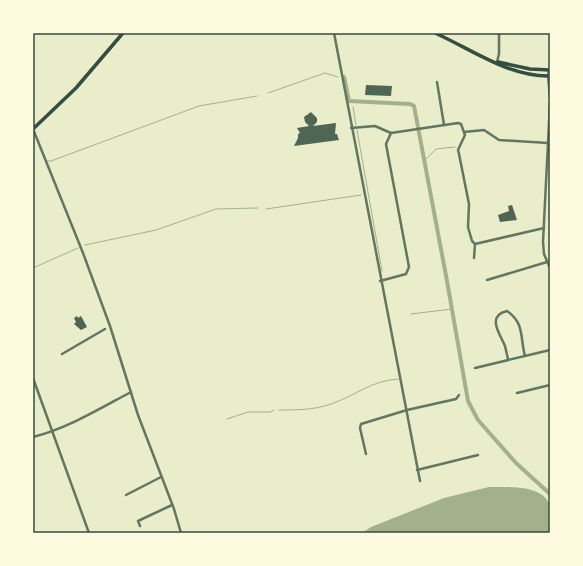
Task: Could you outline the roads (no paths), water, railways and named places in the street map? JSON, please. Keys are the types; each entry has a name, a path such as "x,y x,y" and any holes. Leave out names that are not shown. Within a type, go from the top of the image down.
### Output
{"main road":[{"path":"33,129 76,88 123,33"},
{"path":"435,33 440,34 497,62 527,73 549,76"},
{"path":"497,62 503,62 530,69 550,70"}],"street":[{"path":"334,33 380,281 420,481"},
{"path":"497,62 499,54 498,33"},
{"path":"550,70 550,97"},
{"path":"437,82 444,125"},
{"path":"550,103 544,228 544,254 550,268"},
{"path":"352,128 375,126 391,133 458,123 461,124 464,132 464,138 458,150 469,204 469,231 472,241 475,244 474,258"},
{"path":"33,129 83,253 181,533"},
{"path":"464,132 484,130 499,140 548,143"},
{"path":"380,281 406,274 409,267 386,144 391,133"},
{"path":"475,244 544,228"},
{"path":"487,280 547,262"},
{"path":"508,359 505,347 496,328 496,318 501,313 507,311 517,323 523,335 525,356"},
{"path":"62,354 104,329"},
{"path":"474,368 550,350"},
{"path":"33,378 89,533"},
{"path":"517,393 550,385"},
{"path":"33,437 52,432 80,420 131,392"},
{"path":"366,454 360,428 361,424 407,410 456,399 459,395"},
{"path":"417,470 478,455"},
{"path":"126,494 161,477"},
{"path":"140,526 138,521 172,505"}],"waterway":[{"path":"268,93 325,73 338,77"},
{"path":"344,77 349,101 410,104 414,106 468,401 478,420 516,463 550,494"},
{"path":"48,161 199,106 257,96"},
{"path":"353,107 356,125"},
{"path":"357,130 382,271"},
{"path":"424,161 436,149 455,147"},
{"path":"266,209 361,195"},
{"path":"85,245 156,230 216,209 258,208"},
{"path":"33,268 78,248"},
{"path":"411,314 452,309"},
{"path":"279,410 305,409 325,406 379,382 398,379"},
{"path":"227,419 248,412 270,412 274,410"}]}
